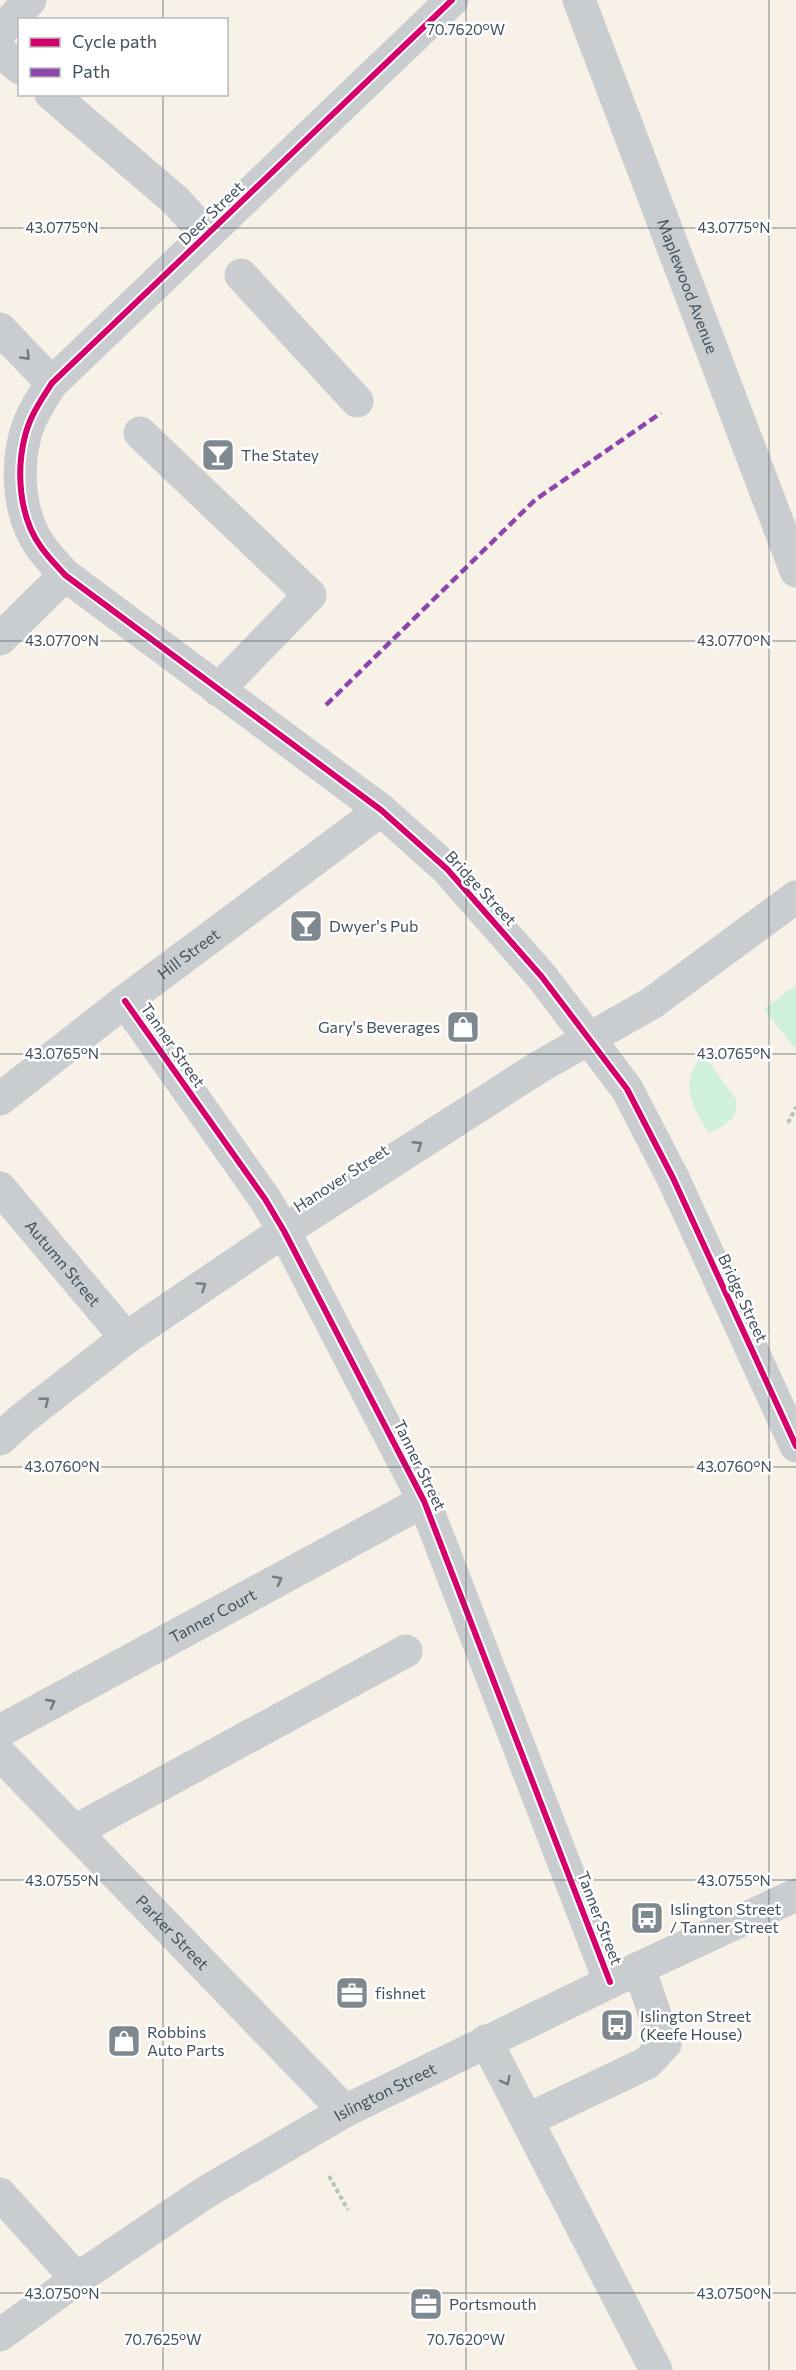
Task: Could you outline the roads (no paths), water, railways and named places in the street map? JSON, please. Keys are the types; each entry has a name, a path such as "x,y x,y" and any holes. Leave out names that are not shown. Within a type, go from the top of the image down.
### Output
{"street":[{"path":"0,32 30,0"},
{"name":"Deer Street","path":"14,479 25,435 36,408 52,383 452,0"},
{"name":"Maplewood Avenue","path":"579,0 796,571"},
{"path":"0,51 18,66"},
{"path":"53,96 175,200 207,235"},
{"path":"241,275 357,401"},
{"path":"0,329 52,383"},
{"path":"140,433 310,595 218,690"},
{"name":"Bridge Street","path":"14,479 40,546 65,575 381,810 447,869 542,977 627,1089 673,1178 796,1446"},
{"path":"0,639 65,575"},
{"name":"Hill Street","path":"0,1099 125,1001 381,810"},
{"name":"Hanover Street","path":"0,1439 21,1419 126,1338 284,1231 539,1067 652,1003 796,897"},
{"name":"Tanner Street","path":"125,1001 265,1199 284,1231 424,1501 625,1975 665,2044 647,2063 527,2120"},
{"name":"Autumn Street","path":"0,1188 126,1338"},
{"name":"Tanner Court","path":"0,1731 424,1501"},
{"path":"75,1831 406,1651"},
{"name":"Parker Street","path":"0,1754 345,2111"},
{"name":"Islington Street","path":"0,2335 77,2279 206,2192 345,2111 796,1895"},
{"path":"486,2042 656,2370"},
{"path":"0,2194 77,2279"}],"place":[{"name":"The Statey","path":"218,455"},
{"name":"Dwyer's Pub","path":"306,926"},
{"name":"Gary's Beverages","path":"463,1027"},
{"name":"Islington Street / Tanner Street","path":"647,1918"},
{"name":"fishnet","path":"352,1993"},
{"name":"Islington Street (Keefe House)","path":"617,2025"},
{"name":"Robbins Auto Parts","path":"124,2041"},
{"name":"Portsmouth","path":"426,2304"}]}
